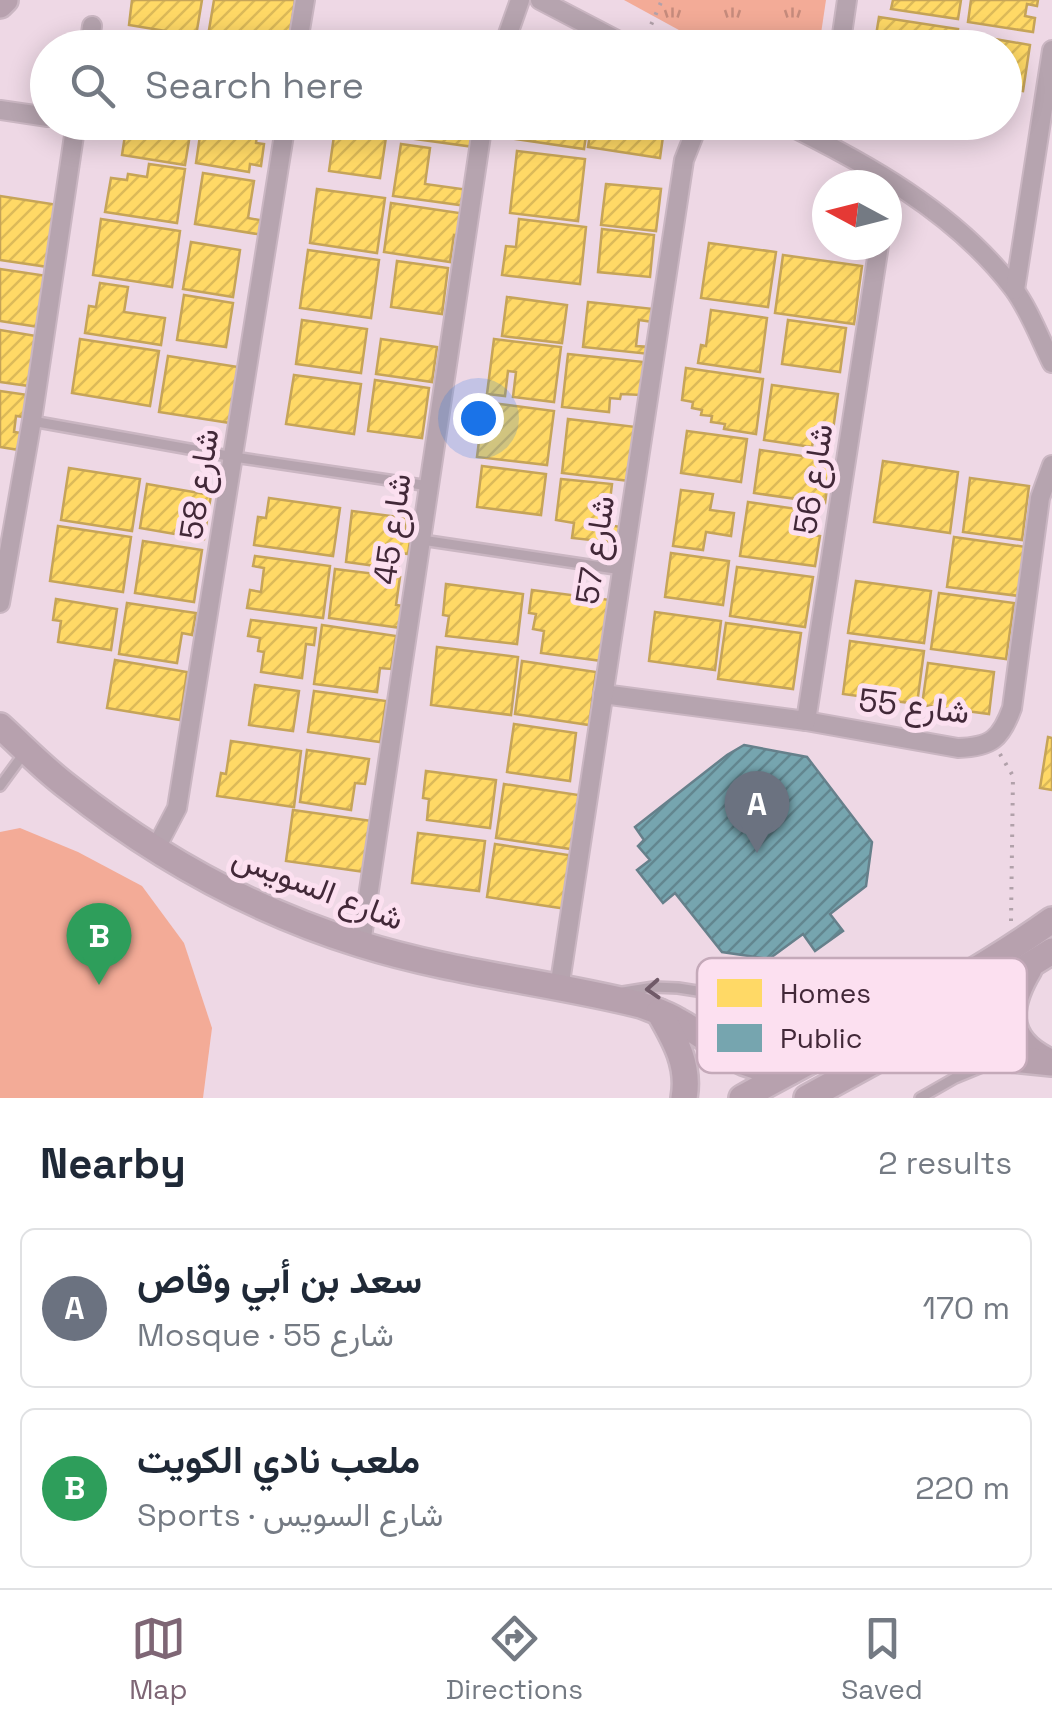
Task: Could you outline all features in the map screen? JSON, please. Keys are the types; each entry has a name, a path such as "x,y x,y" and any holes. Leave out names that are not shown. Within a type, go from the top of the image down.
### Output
{"street":[{"path":"300,30 304,0"},
{"path":"509,30 520,0"},
{"path":"540,0 598,30"},
{"path":"843,30 847,0"},
{"path":"91,30 92,26"},
{"path":"1015,290 1052,50"},
{"path":"0,110 30,114"},
{"path":"0,604 73,140"},
{"name":"شارع 58","path":"154,850 177,808 283,140"},
{"name":"شارع 45","path":"361,944 480,140"},
{"name":"شارع 57","path":"559,989 684,160 692,140"},
{"path":"818,140 863,170"},
{"path":"902,196 976,246 1015,290 1052,363"},
{"name":"شارع 56","path":"806,721 877,260"},
{"name":"شارع 55","path":"604,694 806,721 958,748 993,741 1005,728 1012,708 1040,498 1052,465"},
{"name":"شارع السويس","path":"0,726 66,786 154,850 215,884 312,927 361,944 601,996 659,1012 697,1033"},
{"path":"1020,958 1052,920"},
{"path":"1020,958 1052,951"},
{"path":"659,1012 684,1063 684,1098"},
{"path":"1027,1049 1051,1063"},
{"path":"742,1098 787,1073"},
{"path":"808,1098 853,1073"}],"lane":[{"path":"32,420 234,457 429,486"},
{"path":"421,540 622,570"},
{"path":"0,786 26,750"},
{"path":"601,996 654,987 697,991"},
{"path":"920,1098 967,1073"}],"path":[{"path":"649,30 662,0"},
{"path":"993,741 1013,776 1020,958"}],"green space":[{"path":"624,0 826,0 822,30 679,30"},
{"path":"20,828 78,852 142,886 184,943 212,1028 203,1098 0,1098 0,832"}],"building: Homes":[{"path":"132,0 202,0 197,30 129,25"},
{"path":"214,0 295,0 291,30 209,30"},
{"path":"893,0 961,0 958,19 891,9"},
{"path":"971,0 1038,0 1037,6 1027,4 1025,16 1035,18 1033,32 968,22"},
{"path":"879,17 958,29 958,30 877,30"},
{"path":"1022,44 1030,45 1022,91"},
{"path":"124,140 189,140 185,165 122,155"},
{"path":"199,140 256,140 264,144 261,166 250,164 249,172 196,163"},
{"path":"333,140 386,140 380,178 329,171"},
{"path":"422,140 475,140 474,147"},
{"path":"522,140 585,140 584,149"},
{"path":"589,140 662,140 660,158 588,147"},
{"path":"401,144 430,148 425,184 469,190 467,206 393,196"},
{"path":"517,151 585,159 578,221 510,213"},
{"path":"149,164 185,169 177,223 105,212 111,178 127,180 128,174 147,177"},
{"path":"203,173 254,181 248,218 265,221 263,235 195,224"},
{"path":"606,184 661,189 656,231 601,225"},
{"path":"317,189 385,198 377,253 310,243"},
{"path":"0,196 58,205 48,267 0,260"},
{"path":"391,203 466,214 463,237 454,235 450,262 384,252"},
{"path":"101,219 180,231 172,287 93,275"},
{"path":"519,219 586,227 580,284 502,275 506,246 516,247"},
{"path":"602,229 654,235 650,277 598,272"},
{"path":"191,242 240,250 233,297 183,289"},
{"path":"709,243 776,252 768,307 701,298"},
{"path":"308,250 379,260 371,318 300,308"},
{"path":"783,255 862,266 854,324 775,313"},
{"path":"397,261 448,268 442,314 391,307"},
{"path":"0,269 47,276 39,327 0,321"},
{"path":"100,283 128,287 124,312 165,318 161,345 85,333 89,306 96,307"},
{"path":"184,295 233,303 226,347 177,340"},
{"path":"507,297 567,305 562,343 502,336"},
{"path":"588,302 654,309 653,322 639,320 636,346 650,347 649,354 583,347"},
{"path":"711,310 767,318 760,372 698,363 701,345 706,346"},
{"path":"302,320 367,329 361,373 296,364"},
{"path":"788,320 846,328 840,372 782,364"},
{"path":"0,330 36,336 29,386 0,382"},
{"path":"80,339 159,351 150,406 72,393"},
{"path":"381,339 437,347 432,382 376,374"},
{"path":"494,339 561,347 554,402 513,397 516,372 508,371 505,396 487,394"},
{"path":"568,354 644,362 641,395 610,398 609,412 562,407"},
{"path":"168,356 238,367 230,423 159,412"},
{"path":"686,368 763,379 756,434 724,429 725,424 711,422 712,416 701,415 702,410 692,408 693,402 682,400"},
{"path":"294,375 361,384 354,434 286,424"},
{"path":"375,380 429,388 422,438 368,431"},
{"path":"772,385 838,394 833,430 815,427 812,447 764,440"},
{"path":"0,391 28,395 24,417 16,416 14,432 22,433 19,450 0,447"},
{"path":"484,402 554,411 547,465 477,457"},
{"path":"568,419 636,427 630,481 562,473"},
{"path":"687,431 747,439 741,482 681,473"},
{"path":"760,450 831,460 825,503 754,493"},
{"path":"883,461 958,472 950,533 874,522"},
{"path":"482,466 546,474 541,515 477,507"},
{"path":"69,468 140,479 132,531 61,520"},
{"path":"970,478 1029,486 1022,540 963,532"},
{"path":"561,479 612,484 607,525 621,527 620,543 572,538 574,523 556,520"},
{"path":"147,484 211,495 204,539 140,528"},
{"path":"681,490 713,494 710,510 734,513 731,536 706,532 703,550 673,546"},
{"path":"269,498 340,508 333,556 254,545 258,517 266,518"},
{"path":"748,502 797,509 794,533 820,536 815,566 740,556"},
{"path":"352,511 407,518 405,533 411,534 408,554 401,553 398,569 346,562"},
{"path":"58,526 131,537 123,592 50,581"},
{"path":"954,537 1026,547 1019,596 947,587"},
{"path":"143,541 202,550 194,602 135,593"},
{"path":"671,553 729,561 723,605 665,597"},
{"path":"255,556 330,566 323,618 247,608 250,590 261,592 264,568 253,566"},
{"path":"737,567 813,577 805,627 730,616"},
{"path":"335,569 400,577 396,605 405,606 401,628 329,618"},
{"path":"856,581 931,591 924,643 848,633"},
{"path":"446,584 523,594 517,644 446,636"},
{"path":"532,590 610,600 602,661 541,653 544,631 533,629 536,614 529,613"},
{"path":"939,593 1014,603 1006,659 931,649"},
{"path":"56,599 117,609 111,650 58,642 61,621 53,620"},
{"path":"127,603 196,613 192,635 182,633 177,663 119,654"},
{"path":"655,612 721,621 715,670 649,661"},
{"path":"251,620 316,628 314,645 306,644 302,678 261,672 264,652 258,651 260,638 248,636"},
{"path":"726,623 801,633 793,689 718,679"},
{"path":"322,625 396,636 391,669 380,668 377,692 314,684"},
{"path":"850,641 924,651 917,704 843,694"},
{"path":"437,647 518,657 511,715 431,705"},
{"path":"115,660 187,672 180,720 107,708"},
{"path":"522,661 596,672 589,725 515,714"},
{"path":"928,663 994,672 989,714 922,705"},
{"path":"255,685 299,691 293,731 249,725"},
{"path":"314,691 386,701 380,742 308,732"},
{"path":"514,724 576,733 570,781 507,772"},
{"path":"1048,737 1052,738 1052,790 1040,788"},
{"path":"231,741 301,751 294,807 217,796 221,773 226,774"},
{"path":"307,750 369,759 365,784 355,783 351,810 300,802"},
{"path":"426,771 496,780 490,828 427,820 429,799 423,798"},
{"path":"504,784 585,796 577,850 496,838"},
{"path":"293,810 372,821 365,872 286,861"},
{"path":"418,833 485,841 479,891 412,883"},
{"path":"495,844 575,856 567,909 487,897"}],"building: Public":[{"path":"744,745 807,757 872,842 866,886 830,914 843,931 815,951 803,934 770,958 722,952 675,893 663,903 637,870 650,860 638,846 644,840 635,827"}],"place":[{"name":"سعد بن أبي وقاص","path":"757,853"},
{"name":"ملعب نادي الكويت","path":"99,985"}]}
